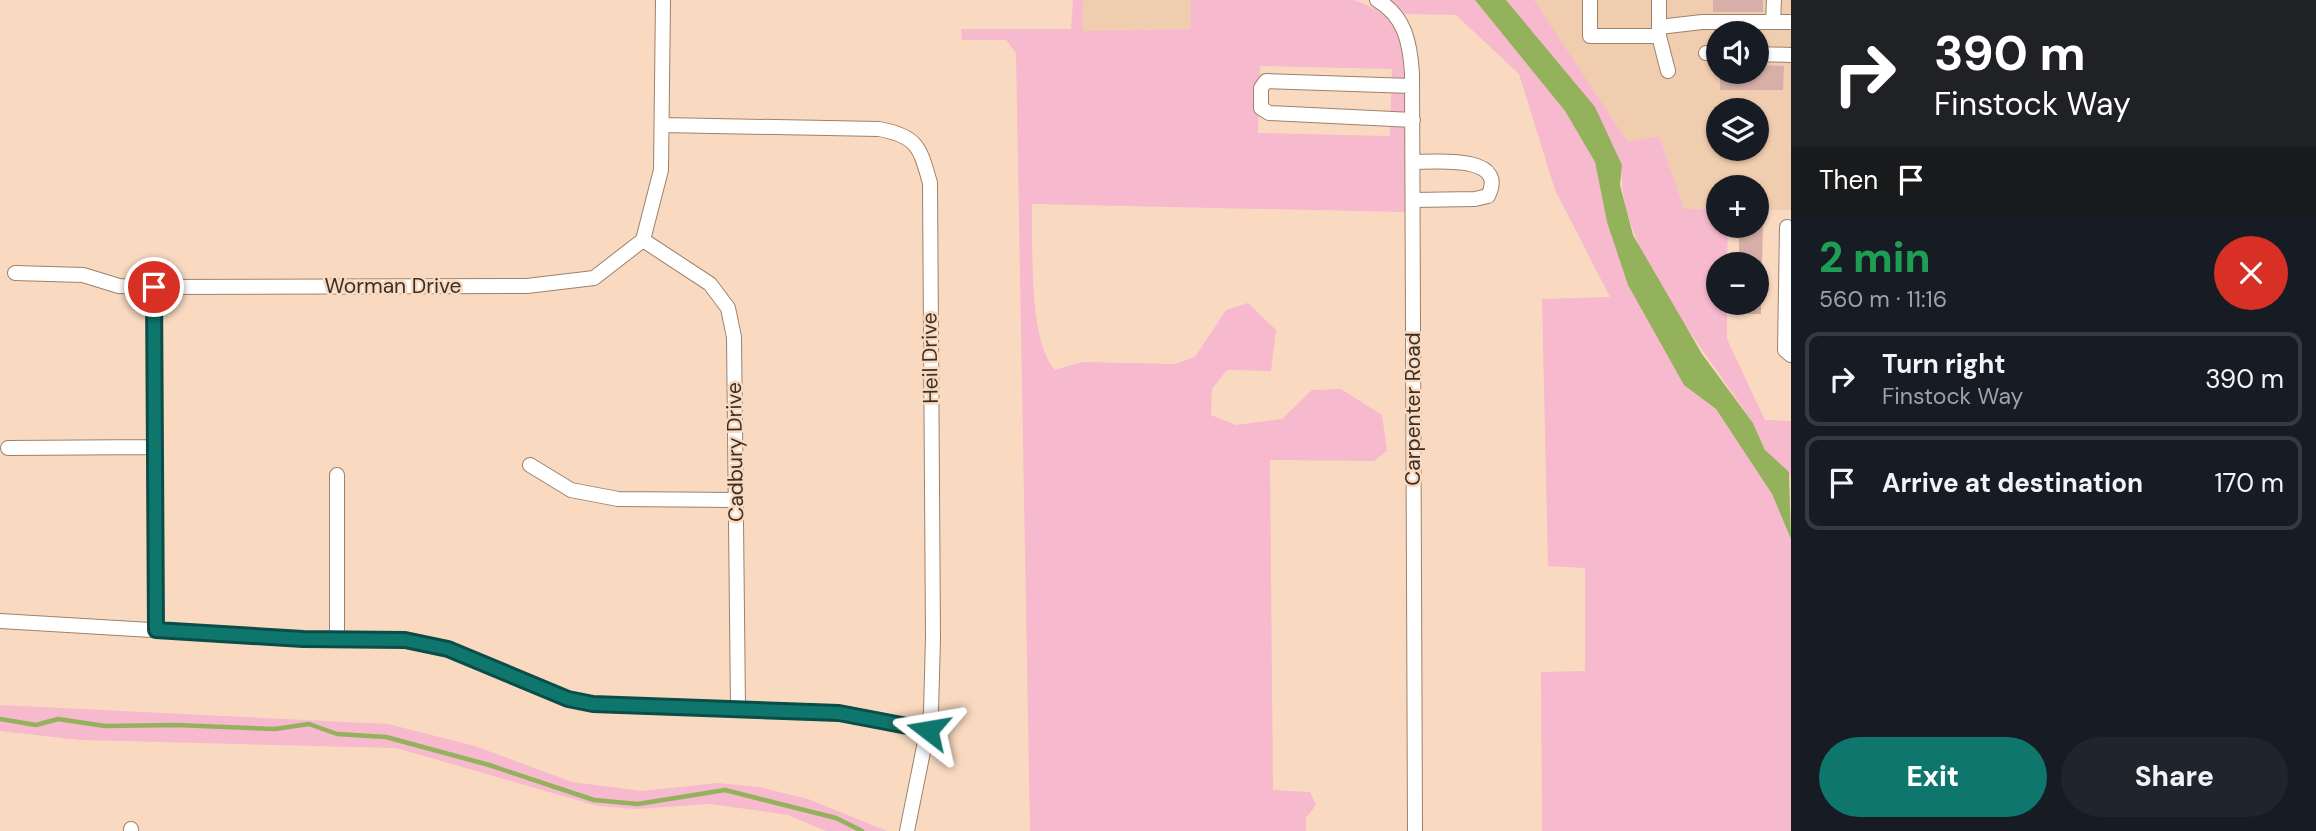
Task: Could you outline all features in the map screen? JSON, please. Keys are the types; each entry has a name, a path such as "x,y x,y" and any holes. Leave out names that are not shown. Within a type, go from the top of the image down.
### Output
{"street":[{"path":"643,240 661,170 663,0"},
{"name":"Carpenter Road","path":"1377,0 1399,18 1410,44 1412,86 1415,831"},
{"path":"1590,0 1590,36 1659,31 1702,22 1791,22"},
{"path":"1659,0 1659,31 1668,71"},
{"path":"1773,22 1774,0"},
{"path":"1769,54 1791,55"},
{"path":"1412,86 1266,81 1261,88 1261,108 1269,113 1413,120"},
{"name":"Heil Drive","path":"662,125 879,129 902,133 919,147 930,183 933,638 928,730 916,775 907,831"},
{"path":"1413,162 1471,163 1483,168 1490,177 1492,187 1488,196 1475,199 1413,200"},
{"path":"1787,227 1785,350 1791,355"},
{"name":"Worman Drive","path":"15,273 83,275 119,286 154,287 527,286 594,278 643,240"},
{"name":"Cadbury Drive","path":"643,240 710,284 728,308 734,337 737,708"},
{"path":"154,287 156,630"},
{"path":"8,448 155,447"},
{"path":"530,465 571,490 618,499 736,500"},
{"path":"337,475 337,639"},
{"path":"0,621 337,639 405,640 448,649 568,699 593,704 839,713 928,730"}],"shaded area":[{"path":"1073,0 1083,0 1082,31 1191,29 1191,0 1353,0 1386,17 1400,41 1406,115 1405,212 1032,204 1036,316 1046,356 1055,370 1082,362 1175,364 1195,357 1226,310 1248,303 1276,330 1271,371 1227,370 1212,389 1211,415 1236,425 1282,419 1312,390 1341,389 1382,415 1387,451 1374,461 1270,460 1273,790 1310,792 1316,805 1306,818 1306,831 1030,831 1016,53 1006,40 962,40 961,29 1071,29","holes":["1260,66 1392,69 1390,136 1258,133"]},
{"path":"1083,0 1191,0 1192,29 1081,31"},
{"path":"1391,0 1475,0 1565,111 1595,162 1607,222 1684,385 1716,409 1772,494 1791,539 1791,831 1542,831 1541,672 1585,671 1585,568 1548,566 1542,299 1610,297 1555,190 1519,74 1456,15 1405,14"},
{"path":"1475,0 1506,0 1595,107 1622,165 1620,185 1633,235 1702,354 1753,423 1765,450 1789,472 1791,539 1772,494 1716,409 1684,385 1628,285 1607,222 1595,162 1565,111"},
{"path":"1506,0 1534,0 1628,142 1659,136 1684,209 1706,209 1706,238 1728,238 1727,252 1706,252 1706,315 1727,315 1727,339 1765,420 1791,421 1791,478 1766,451 1754,425 1690,333 1649,265 1633,231 1624,197 1622,165"},
{"path":"1534,0 1791,0 1791,210 1769,210 1769,175 1706,175 1706,209 1684,210 1659,136 1628,142"},
{"path":"0,705 388,724 475,746 572,782 642,791 717,783 759,787 808,799 887,831 826,831 788,815 710,804 636,809 598,806 396,748 80,740 0,731"}],"building":[{"path":"1713,0 1763,0 1763,12 1713,12"},
{"path":"1769,65 1784,66 1783,90 1720,90 1720,84 1769,84"},
{"path":"1739,238 1763,238 1762,252 1739,252"}],"waterway":[{"path":"0,719 36,725 58,719 105,726 176,725 275,729 309,724 337,734 386,737 489,765 594,800 638,804 725,790 836,818 862,831"}],"route":[{"path":"154,287 156,630 303,639 405,640 448,649 568,699 593,704 763,708 839,713 889,720 928,730"}]}
